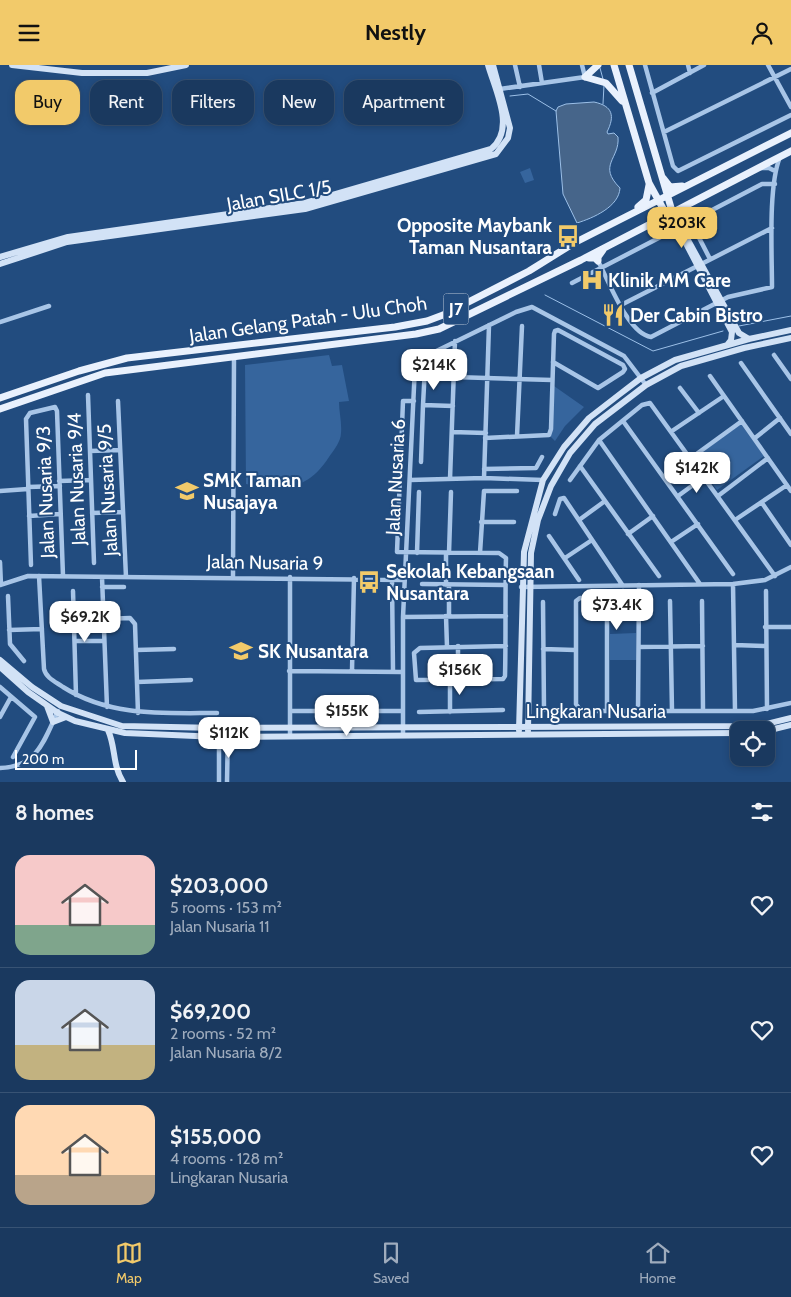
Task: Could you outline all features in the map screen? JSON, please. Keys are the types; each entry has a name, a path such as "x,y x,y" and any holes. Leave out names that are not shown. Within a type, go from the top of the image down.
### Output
{"main road":[{"path":"614,65 648,183 657,201 669,213"},
{"path":"629,65 658,166 669,213"},
{"path":"584,77 597,67"},
{"path":"584,77 599,79 606,83 616,92 626,107"},
{"name":"Jalan Gelang Patah - Ulu Choh","path":"0,397 79,371 127,358 386,329 427,321 443,315 529,271 574,243 666,197 685,185 791,133"},
{"name":"Jalan Gelang Patah - Ulu Choh","path":"0,409 105,373 416,334 439,329 582,260 691,201 791,151"},
{"path":"658,166 667,185 685,185"},
{"path":"612,223 641,205 648,194 648,183"},
{"path":"680,227 683,210 691,201"},
{"path":"600,264 600,254 610,245"},
{"path":"582,260 593,257 600,264"}],"street":[{"path":"12,65 82,73 147,73 186,65"},
{"name":"Jalan SILC 1/5","path":"0,257 68,237 305,203 492,149 501,138 504,121 488,65"},
{"name":"Jalan SILC 1/5","path":"0,264 67,243 305,209 496,154 508,139 510,128 493,65"},
{"path":"515,65 520,87"},
{"path":"538,65 542,83"},
{"path":"500,89 584,77 582,65"},
{"path":"645,65 675,170 682,170 791,115"},
{"path":"688,65 690,73"},
{"path":"652,93 704,65"},
{"path":"768,65 791,107"},
{"path":"664,132 791,69"},
{"path":"600,264 631,324 644,336 651,337 728,297 772,287 772,228 775,171 781,156"},
{"path":"755,168 768,168 775,171"},
{"path":"710,259 692,224 693,220 762,184 775,184"},
{"path":"669,213 680,227 719,302 732,332 731,340 726,345"},
{"path":"572,283 600,264 680,227"},
{"path":"621,305 772,228"},
{"path":"719,302 739,333 749,339"},
{"path":"0,322 49,306"},
{"name":"Jalan Nusaria 6","path":"403,735 402,617 415,366 418,360 455,341 526,308 532,307 624,356 641,378"},
{"path":"484,478 490,325"},
{"path":"517,436 522,326"},
{"path":"452,431 485,435 549,435 553,362 555,331 558,330 566,334 623,365 625,369 598,388 553,362"},
{"path":"519,734 524,553 544,480 564,447 590,418 641,378 675,360 749,339 791,330"},
{"path":"528,734 531,553 538,520 551,486 570,453 595,424 646,385 681,366 744,348 791,338"},
{"path":"450,479 455,341"},
{"path":"774,355 791,379"},
{"path":"233,577 234,357"},
{"path":"741,363 791,434"},
{"path":"421,462 425,367"},
{"path":"710,376 791,491"},
{"path":"454,377 552,380"},
{"path":"641,378 646,385"},
{"path":"680,388 699,413"},
{"name":"Jalan Nusaria 9/4","path":"88,395 94,563"},
{"path":"672,431 724,396"},
{"name":"Jalan Nusaria 9/5","path":"118,401 126,577"},
{"path":"414,401 403,401 397,552 499,553 506,558 506,646 503,679 416,680 414,653 416,649 506,646"},
{"path":"570,479 599,440 642,405 650,403 775,576"},
{"path":"423,405 453,406"},
{"name":"Jalan Nusaria 9/3","path":"28,488 27,415 55,407 57,411 63,576"},
{"path":"755,438 780,418"},
{"path":"623,421 733,574"},
{"path":"691,458 742,421"},
{"path":"599,440 700,585"},
{"path":"90,451 120,450"},
{"path":"484,469 536,468 542,457"},
{"path":"718,496 768,458"},
{"path":"580,466 659,576"},
{"path":"678,496 704,477"},
{"path":"410,480 484,478 544,480"},
{"path":"0,491 91,480"},
{"path":"735,520 787,485"},
{"path":"28,488 31,565"},
{"path":"480,553 484,491 517,491"},
{"path":"418,553 419,492"},
{"path":"447,647 447,553 451,492"},
{"path":"555,514 560,499 564,498 623,586"},
{"path":"579,520 605,501"},
{"path":"762,503 791,545"},
{"path":"92,513 123,512"},
{"path":"29,516 60,514"},
{"path":"628,534 653,516"},
{"path":"481,522 514,522"},
{"path":"671,542 698,524"},
{"path":"549,535 579,580"},
{"path":"565,558 592,540"},
{"path":"0,562 0,585"},
{"path":"522,587 733,584 775,576 791,567"},
{"name":"Jalan Nusaria 9","path":"0,585 28,576 290,577 404,580"},
{"path":"39,576 45,674 76,695 106,707 138,713 216,713"},
{"path":"102,577 106,707"},
{"path":"290,577 290,736"},
{"path":"352,671 354,578"},
{"path":"392,579 393,671"},
{"path":"422,584 505,585"},
{"path":"733,584 735,711"},
{"path":"638,710 639,585"},
{"path":"102,587 124,587"},
{"path":"73,591 76,695"},
{"path":"766,591 766,709"},
{"path":"8,596 11,646 24,661"},
{"path":"607,710 607,601 603,598 577,598 578,709 581,711 735,711 766,709 791,703"},
{"path":"670,601 672,711"},
{"path":"702,601 703,710"},
{"path":"543,602 544,710"},
{"path":"402,617 506,616"},
{"path":"103,619 133,619 138,713"},
{"path":"765,627 791,627"},
{"path":"9,630 42,629"},
{"path":"75,641 104,641"},
{"path":"734,645 765,646"},
{"path":"639,647 703,646"},
{"path":"458,647 458,680"},
{"path":"136,649 174,649"},
{"path":"543,649 576,650"},
{"name":"Lingkaran Nusaria","path":"0,659 32,687 61,705 122,726 228,728 758,725 791,718"},
{"name":"Lingkaran Nusaria","path":"0,667 58,713 108,730 125,733 219,737 730,733"},
{"path":"289,671 402,672"},
{"path":"137,682 191,680"},
{"path":"450,680 450,712"},
{"path":"0,687 36,717 13,757"},
{"path":"0,717 12,697"},
{"path":"47,705 53,722"},
{"path":"0,767 23,763 36,755 61,705"},
{"path":"418,713 504,710"},
{"path":"290,711 402,711"},
{"path":"53,722 66,717"},
{"path":"775,729 791,725"},
{"path":"219,728 219,782"},
{"path":"227,782 228,728"},
{"path":"108,730 113,746 115,767 123,782"},
{"path":"113,746 116,736 125,733"}],"shaded area":[{"path":"594,102 605,106 611,113 610,126 607,132 608,134 614,133 618,137 618,145 611,162 610,173 620,188 619,195 615,201 604,211 577,223 563,194 556,111 558,107 566,104"},
{"path":"530,168 534,180 525,183 520,172"},
{"path":"329,355 332,366 342,365 349,401 339,402 341,433 335,448 321,468 312,477 303,482 293,486 271,488 246,484 245,365"},
{"path":"554,386 584,407 565,426 555,441 549,435"},
{"path":"741,424 764,456 717,490 694,458"},
{"path":"636,633 637,660 610,660 610,634"}],"waterway":[{"path":"600,68 603,79"},
{"path":"603,104 604,85"},
{"path":"510,96 528,94 556,111"},
{"path":"545,295 653,351 723,331"},
{"path":"739,326 791,316"}],"place":[{"name":"Opposite Maybank Taman Nusantara","path":"568,236"},
{"name":"Klinik MM Care","path":"592,280"},
{"name":"Der Cabin Bistro","path":"613,315"},
{"name":"SMK Taman Nusajaya","path":"187,491"},
{"name":"Sekolah Kebangsaan Nusantara","path":"369,582"},
{"name":"SK Nusantara","path":"241,651"}]}
